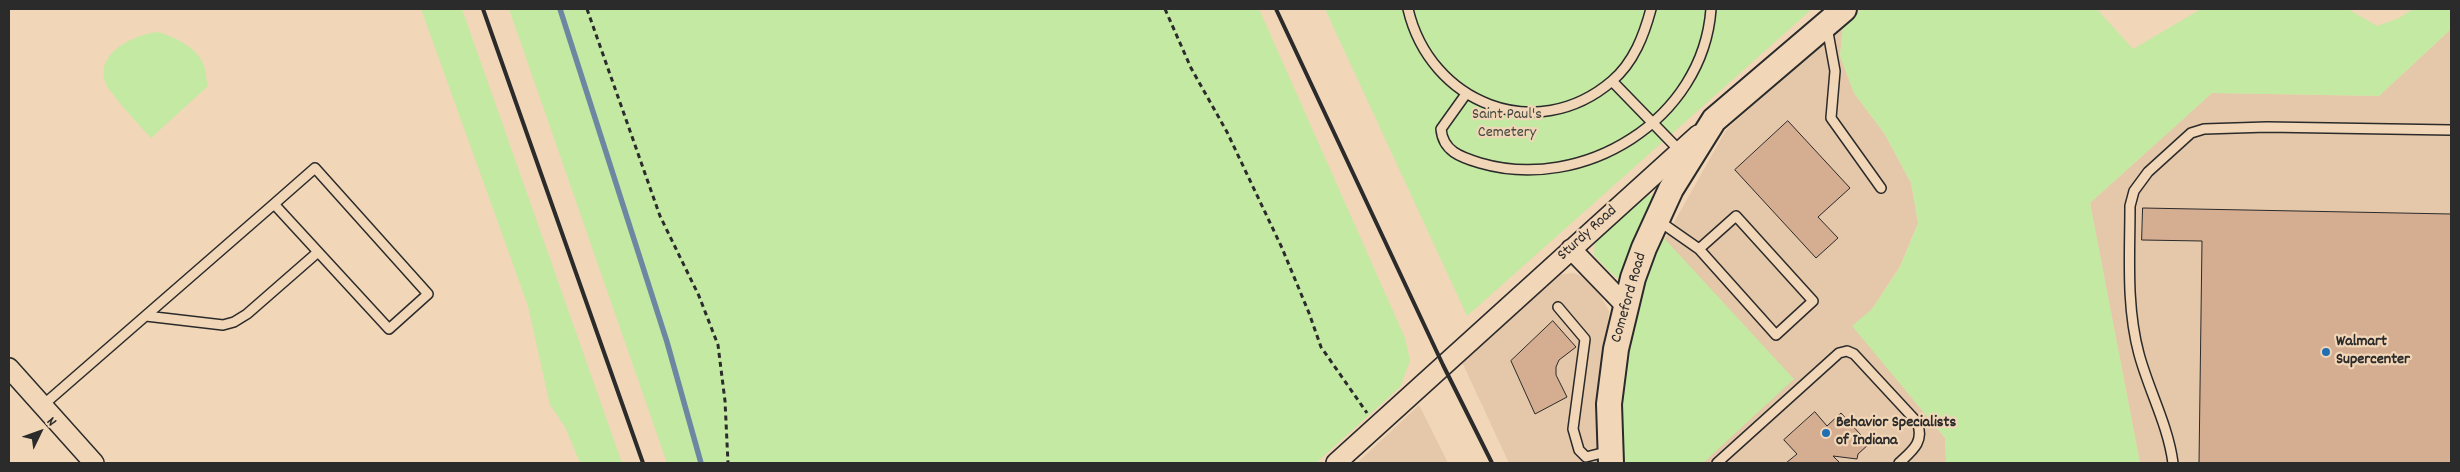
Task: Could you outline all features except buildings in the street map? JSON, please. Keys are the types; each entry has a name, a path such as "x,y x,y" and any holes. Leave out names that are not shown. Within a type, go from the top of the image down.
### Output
{"street":[{"name":"Sturdy Road","path":"1336,463 1714,120 1844,9"},
{"name":"Comeford Road","path":"1611,457 1610,404 1616,349 1625,305 1641,255 1656,220 1685,164 1714,120"},
{"path":"1571,249 1625,305"},
{"path":"9,368 94,463"}],"lane":[{"path":"1408,9 1418,42 1432,63 1446,79 1466,94 1505,109 1531,112 1554,109 1577,102 1612,81 1636,52 1646,31 1651,9"},
{"path":"1466,94 1441,128 1442,138 1449,150 1465,159 1494,167 1531,171 1566,167 1600,157 1626,144 1653,123 1667,109 1686,82 1701,52 1710,9"},
{"path":"1826,24 1836,71 1831,118 1881,188"},
{"path":"1612,81 1680,152"},
{"path":"2173,463 2170,441 2139,354 2130,302 2130,206 2134,191 2148,172 2191,133 2204,129 2267,127 2451,130"},
{"path":"42,406 314,168 428,294 389,329 274,204"},
{"path":"1656,220 1699,249 1776,335 1813,301 1736,216 1699,249"},
{"path":"146,316 223,325 234,322 247,314 318,252"},
{"path":"1558,307 1585,339 1573,429 1579,450 1586,457 1611,457"},
{"path":"1717,463 1839,353 1847,351 1854,354 1917,422 1920,433 1919,443 1899,463"}],"path":[{"path":"587,9 660,216 699,296 718,346 725,401 728,463"},
{"path":"1165,9 1191,68 1227,132 1282,248 1309,313 1320,347 1376,426"}],"shaded area":[{"path":"1843,25 1840,56 1854,93 1884,133 1911,183 1918,223 1900,266 1872,309 1853,326 1945,438 1946,461 1944,463 1629,463 1649,267 1726,130"},
{"path":"2451,29 2451,463 2140,463 2090,203 2212,93 2379,96"},
{"path":"1573,273 1584,277 1597,290 1609,311 1601,392 1606,463 1509,463 1462,362 1557,275"},
{"path":"1419,405 1448,463 1357,463"}],"green space":[{"path":"421,9 462,9 622,463 580,463 565,427 550,405 528,306"},
{"path":"509,9 1259,9 1405,338 1410,361 1400,387 1316,463 667,463"},
{"name":"Saint Paul's Cemetery","path":"1325,9 1812,9 1467,316"},
{"path":"1862,9 2097,9 2133,49 2201,9 2348,9 2377,26 2399,18 2413,9 2451,9 2451,29 2379,96 2212,93 2090,203 2140,463 1944,463 1946,461 1945,438 1852,326 1872,309 1900,267 1918,223 1911,183 1884,133 1854,93 1840,56 1843,25"},
{"path":"158,32 177,40 195,52 204,65 208,86 151,138 109,89 104,73 106,63 118,48 138,37"},
{"path":"1648,195 1655,196 1624,273 1618,278 1594,255 1595,241"},
{"path":"1663,237 1794,379 1703,463 1619,463 1618,433 1625,338 1653,246"}],"waterway":[{"path":"560,9 667,342 701,463"}],"railway":[{"path":"483,9 643,463"},
{"path":"1276,9 1443,365 1492,463"}],"place":[{"name":"Walmart Supercenter","path":"2326,352"},
{"name":"Behavior Specialists of Indiana","path":"1826,433"}]}
